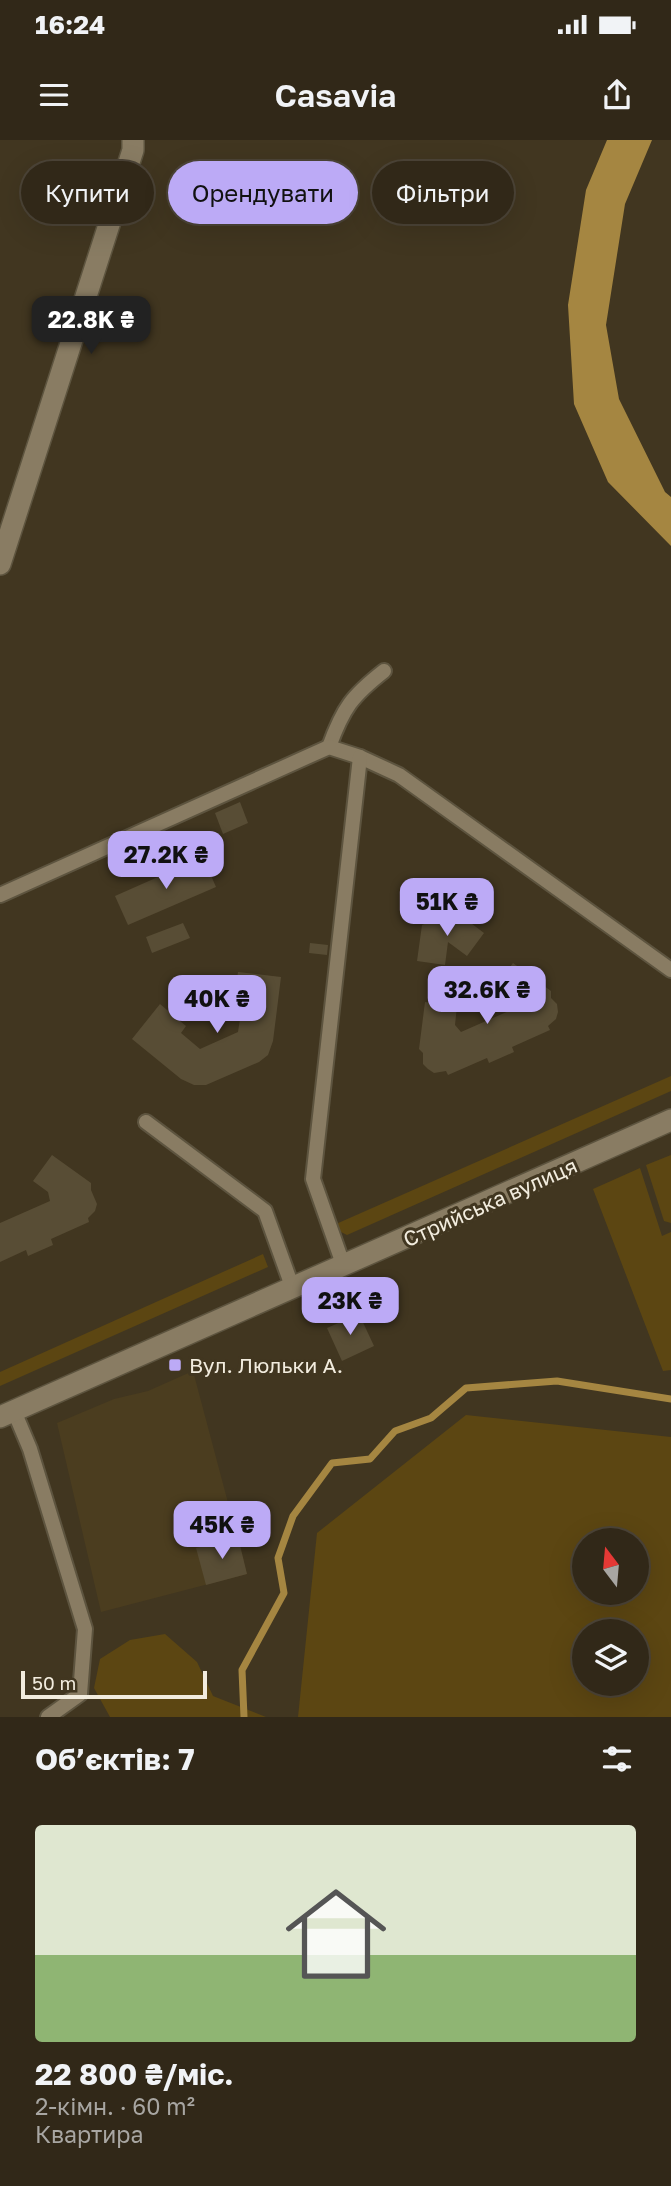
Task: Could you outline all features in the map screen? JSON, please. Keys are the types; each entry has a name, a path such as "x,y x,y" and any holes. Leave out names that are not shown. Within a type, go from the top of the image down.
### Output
{"main road":[{"path":"0,564 89,295 133,150 133,140"},
{"name":"Стрийська вулиця","path":"7,1414 671,1120"}],"lane":[{"path":"329,747 340,717 357,692 384,671"},
{"path":"0,895 329,747 360,757 399,775 671,970"},
{"path":"344,1267 313,1179 360,757"},
{"path":"146,1122 265,1211 293,1289"},
{"path":"7,1414 30,1449 85,1629 79,1694 48,1717"}],"shaded area":[{"path":"607,140 652,140 625,204 606,325 619,399 665,492 671,497 671,546 608,482 574,404 568,305 586,190"},
{"path":"671,1076 671,1091 347,1235 339,1231 336,1224"},
{"path":"671,1155 671,1223 664,1221 646,1165"},
{"path":"640,1168 662,1236 671,1232 671,1370 663,1371 593,1189"},
{"path":"263,1254 268,1267 0,1386 0,1372"},
{"path":"193,1371 247,1574 101,1612 57,1423 114,1399 148,1391"},
{"path":"466,1415 671,1437 671,1717 298,1717 317,1533"},
{"path":"165,1634 197,1662 213,1696 266,1717 110,1717 94,1688 100,1659 130,1640"}],"building":[{"path":"240,802 248,823 223,834 215,813"},
{"path":"203,857 216,887 128,925 115,896"},
{"path":"455,911 484,933 467,956 448,942 445,965 417,961 422,925"},
{"path":"183,923 190,938 152,953 146,937"},
{"path":"310,943 328,945 327,955 309,953"},
{"path":"513,963 551,991 551,998 557,1004 558,1012 556,1019 548,1026 550,1030 512,1047 514,1052 489,1063 487,1058 448,1075 446,1071 434,1073 428,1069 423,1064 423,1053 419,1049 425,1002 457,1006 455,1025 461,1032 511,1010 509,1000 494,989"},
{"path":"238,972 281,977 273,1041 268,1055 259,1062 206,1085 194,1085 181,1079 132,1039 160,1004 186,1026 181,1033 200,1049 238,1032 242,1006 233,1005"},
{"path":"52,1155 91,1183 97,1204 95,1211 88,1218 89,1222 51,1239 53,1245 28,1256 26,1250 0,1262 0,1223 50,1201 48,1192 33,1181"},
{"path":"359,1314 374,1346 342,1361 327,1328"},
{"path":"238,1537 247,1574 206,1585 196,1548"}],"waterway":[{"path":"244,1717 242,1670 284,1593 278,1558 293,1516 332,1463 370,1459 395,1431 431,1418 466,1388 557,1381 671,1399"}],"place":[{"name":"Вул. Люльки А.","path":"175,1365"}]}
